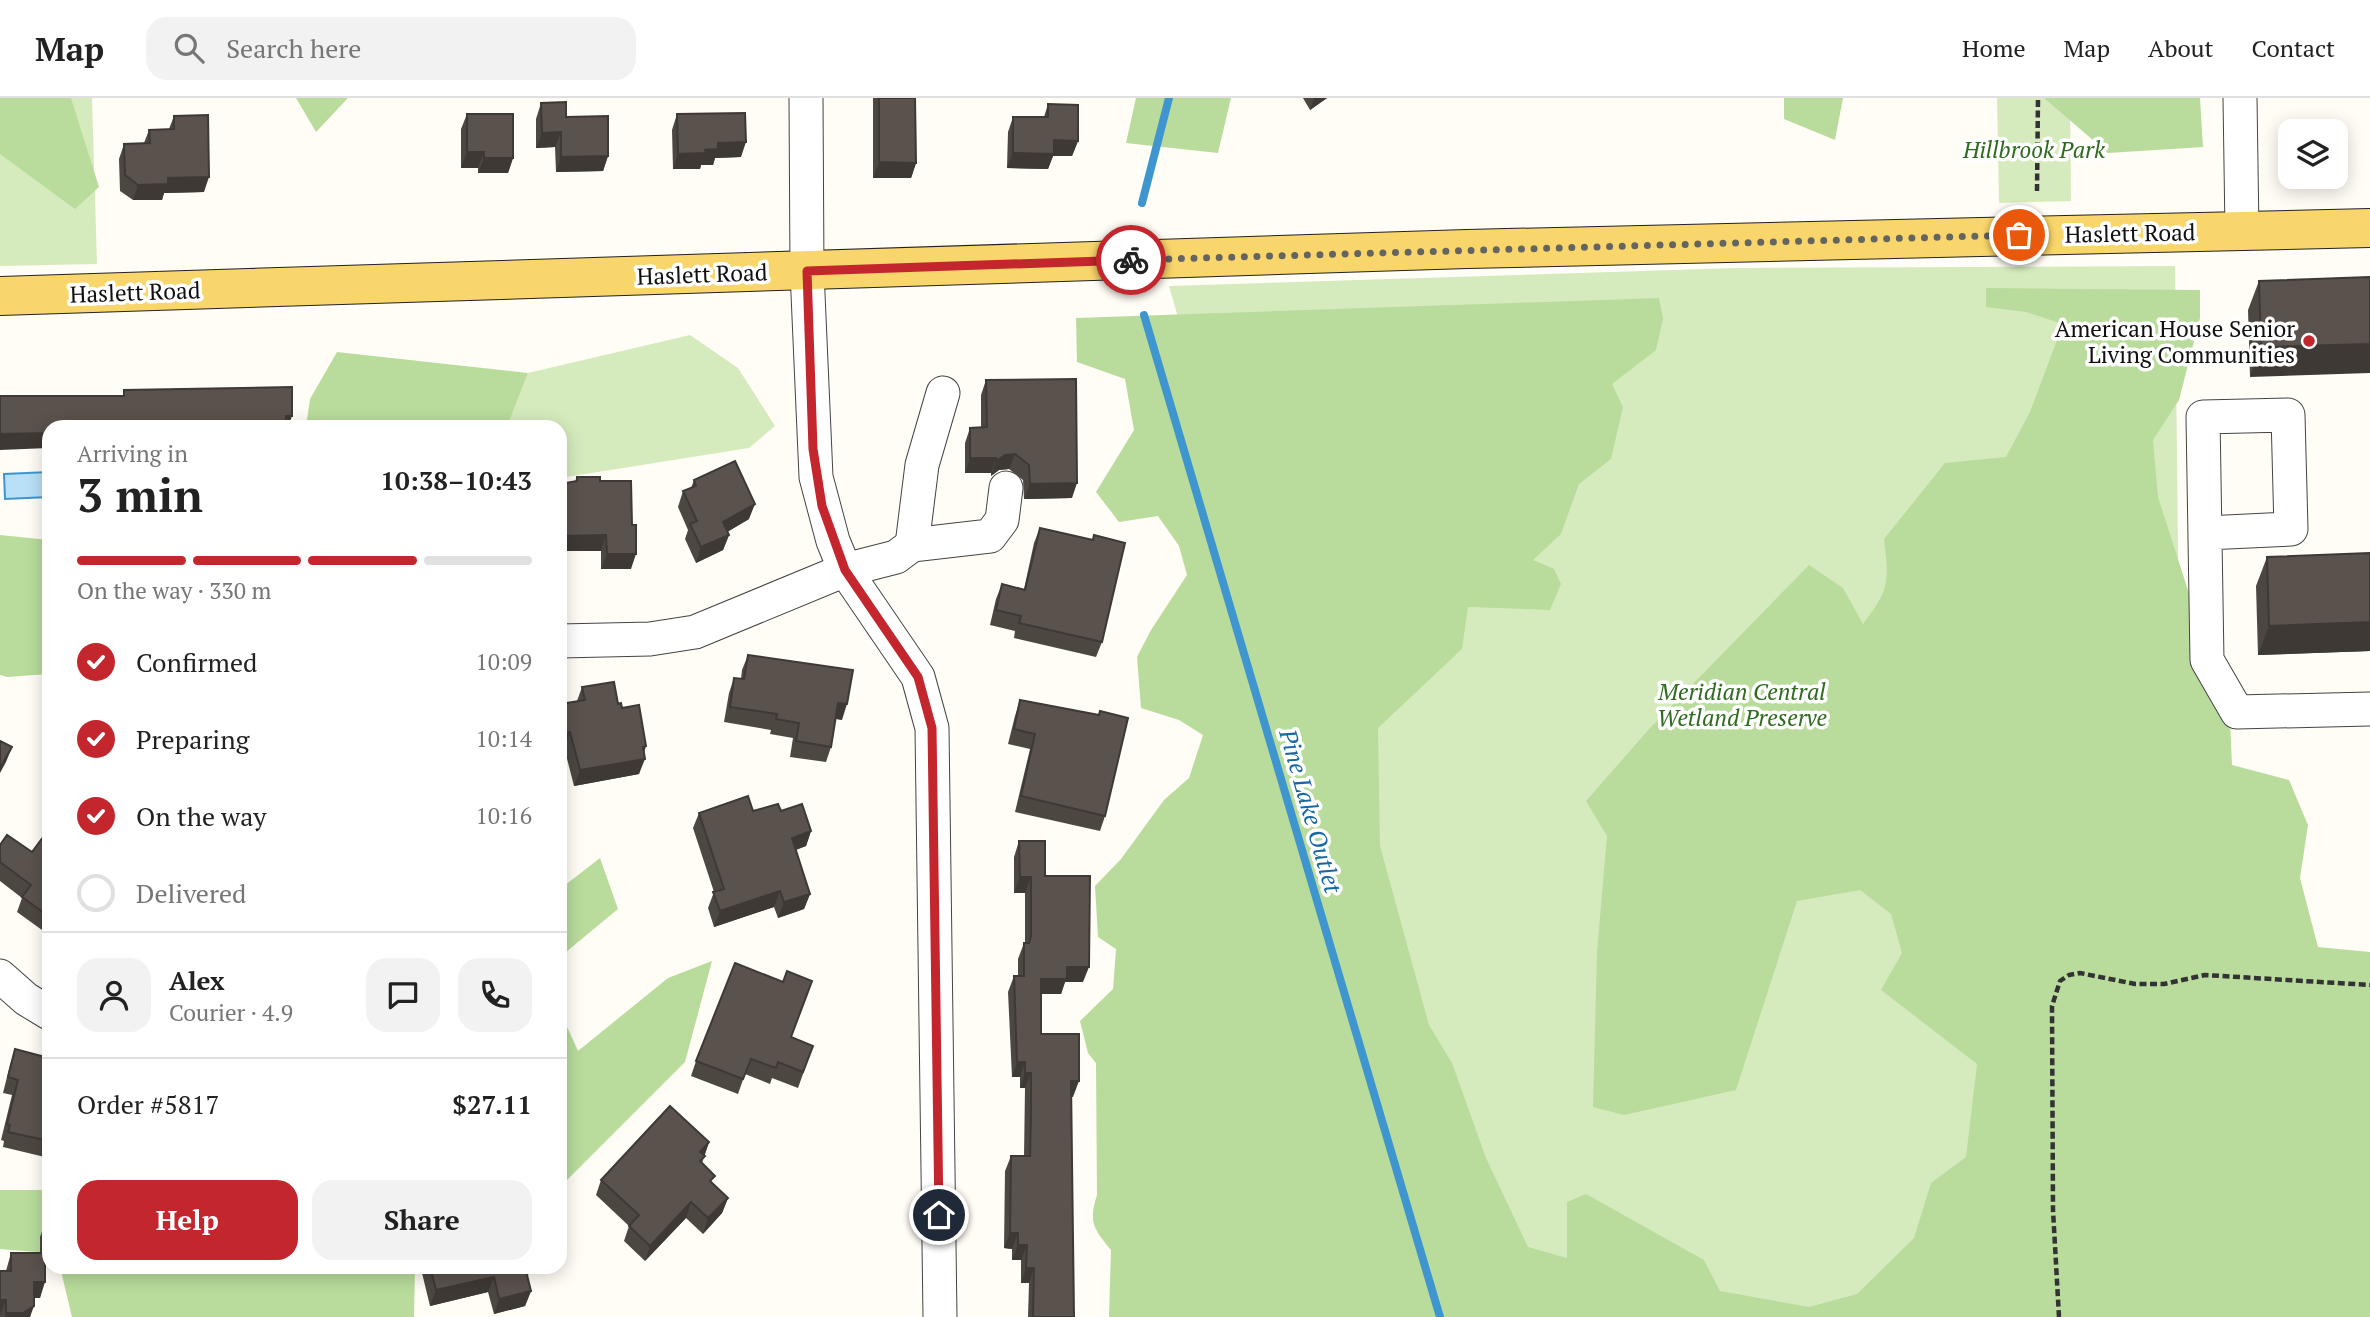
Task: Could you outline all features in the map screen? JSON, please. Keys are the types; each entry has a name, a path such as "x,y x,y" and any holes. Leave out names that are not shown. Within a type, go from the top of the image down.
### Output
{"main road":[{"name":"Haslett Road","path":"0,296 1494,248 2370,228"}],"street":[{"path":"806,98 807,271 816,477 833,541 845,570 918,677 932,728 940,1317"},
{"path":"2240,98 2242,231"},
{"path":"912,545 922,465 943,393"},
{"path":"567,641 650,639 695,632 845,570 896,557 912,545 990,536 1000,527 1006,488"},
{"path":"2206,533 2207,660 2237,712 2370,709"},
{"path":"0,976 26,999 42,1009"}],"path":[{"path":"2037,191 2038,98"},
{"path":"2059,1317 2053,1210 2052,1006 2060,981 2069,975 2080,973 2135,984 2164,984 2205,975 2370,985"}],"green space":[{"path":"0,98 92,98 97,264 0,266"},
{"path":"0,98 71,98 99,187 75,209 0,154"},
{"path":"296,98 348,98 316,132"},
{"path":"1136,98 1231,98 1218,153 1126,143"},
{"path":"1784,98 1843,98 1835,140 1784,119"},
{"name":"Hillbrook Park","path":"1997,98 2070,98 2071,201 1999,203"},
{"path":"2044,98 2200,98 2203,147 2108,153"},
{"name":"Meridian Central Wetland Preserve","path":"2175,266 2186,1317 1464,1317 1169,286 1736,268"},
{"name":"Meridian Central Wetland Preserve","path":"1986,288 2200,290 2200,318 2179,400 2153,440 2158,497 2230,721 2232,765 2289,780 2308,825 2300,878 2318,947 2370,952 2370,1317 1109,1317 1111,1250 1097,1231 1093,1219 1097,1195 1096,1063 1088,1053 1080,1021 1113,989 1116,949 1098,937 1095,886 1121,859 1164,800 1189,778 1203,735 1179,720 1141,708 1137,657 1151,630 1187,575 1179,546 1158,516 1119,522 1096,492 1134,430 1125,379 1077,362 1076,318 1659,298 1663,319 1656,350 1612,384 1623,407 1611,459 1579,484 1561,534 1533,560 1554,569 1561,584 1550,610 1468,607 1462,649 1378,728 1380,846 1429,1025 1452,1063 1486,1158 1528,1247 1567,1258 1567,1202 1586,1194 1704,1260 1720,1291 1809,1307 1857,1294 1914,1238 1931,1183 1966,1157 1977,1064 1881,990 1902,953 1891,914 1860,890 1797,901 1736,1090 1624,1115 1593,1107 1597,952 1607,836 1586,801 1650,728 1809,565 1843,588 1863,624 1883,593 1887,576 1884,539 1945,463 2006,457 2030,412 2063,324 2026,312 1986,307"},
{"path":"690,335 738,368 775,426 749,448 567,477 567,420 510,420 528,373"},
{"path":"337,352 528,373 510,420 307,420 310,399"},
{"path":"0,535 42,539 42,674 0,675"},
{"path":"600,858 618,909 567,951 567,884"},
{"path":"712,961 685,1062 567,1180 567,1027 578,1051 668,978"},
{"path":"0,1190 42,1190 42,1252 0,1249"},
{"path":"62,1274 415,1274 414,1317 72,1317"}],"water":[{"path":"42,472 42,497 5,499 4,474"}],"building":[{"path":"879,98 915,98 916,163 879,162"},
{"path":"566,102 566,117 608,116 608,156 561,157 561,132 542,133 541,103"},
{"path":"1048,104 1078,105 1078,141 1054,140 1054,154 1013,153 1013,117 1048,117"},
{"path":"745,113 746,142 718,143 718,149 705,150 706,153 678,154 677,114"},
{"path":"467,114 513,114 513,158 484,158 484,152 467,152"},
{"path":"208,115 209,177 168,178 168,184 138,185 125,175 124,144 150,143 149,130 174,129 174,116"},
{"path":"2370,277 2370,344 2261,347 2259,281"},
{"path":"1076,379 1077,483 1030,484 1029,465 1015,454 1005,455 996,461 996,458 970,458 970,428 987,427 986,380"},
{"path":"292,387 292,416 286,416 286,420 42,420 42,433 0,434 0,396 124,396 124,390"},
{"path":"735,461 755,504 723,522 729,535 701,547 690,524 697,521 683,491 696,486 694,480"},
{"path":"577,477 600,477 600,481 631,481 636,554 607,554 606,535 567,536 567,483 577,481"},
{"path":"1040,528 1093,540 1094,535 1125,543 1102,642 1019,623 1021,616 996,610 1002,584 1025,590"},
{"path":"2370,553 2370,622 2269,626 2267,557"},
{"path":"748,655 853,670 847,704 838,703 831,747 796,741 799,723 776,719 777,714 730,707 734,678 744,679"},
{"path":"614,682 618,704 621,703 622,708 639,705 646,746 643,747 645,759 580,770 570,732 567,733 567,703 585,700 582,687"},
{"path":"1020,700 1099,715 1100,711 1128,718 1105,816 1021,796 1035,734 1014,729"},
{"path":"0,741 12,747 0,768"},
{"path":"748,796 753,811 778,804 781,811 802,804 811,831 792,838 810,894 784,902 780,891 720,911 713,892 724,889 699,813"},
{"path":"7,835 32,852 42,838 42,911 22,897 31,885 0,862 0,845"},
{"path":"1019,841 1045,841 1045,876 1090,876 1089,967 1067,967 1067,979 1041,979 1041,1034 1079,1034 1079,1081 1071,1081 1074,1317 1033,1317 1034,1268 1026,1268 1027,1245 1018,1245 1018,1233 1010,1233 1011,1156 1030,1156 1031,1117 1031,1073 1025,1073 1025,1062 1017,1062 1014,976 1024,976 1024,943 1029,943 1031,936 1031,877 1020,877"},
{"path":"735,963 783,982 787,971 812,981 791,1037 813,1046 803,1072 778,1062 776,1068 751,1059 743,1079 696,1061"},
{"path":"15,1049 42,1056 42,1139 8,1132 10,1125 7,1124 18,1080 8,1077"},
{"path":"670,1106 709,1142 700,1152 705,1156 700,1161 715,1176 710,1181 728,1198 708,1218 691,1202 650,1246 629,1226 639,1215 601,1180"},
{"path":"11,1253 42,1253 42,1274 45,1274 45,1282 34,1282 34,1306 23,1313 6,1313 6,1300 0,1300 0,1271 11,1271"},
{"path":"432,1274 527,1274 531,1291 499,1299 494,1277 436,1290"}],"waterway":[{"name":"Pine Lake Outlet","path":"1142,203 1169,98"},
{"name":"Pine Lake Outlet","path":"1144,315 1440,1317"}],"way so far":[{"path":"1131,260 2019,235"}],"place":[{"name":"American House Senior Living Communities","path":"2309,341"}],"route":[{"path":"939,1215 932,728 918,677 845,570 822,506 816,477 811,419 807,271 1131,260"}]}
